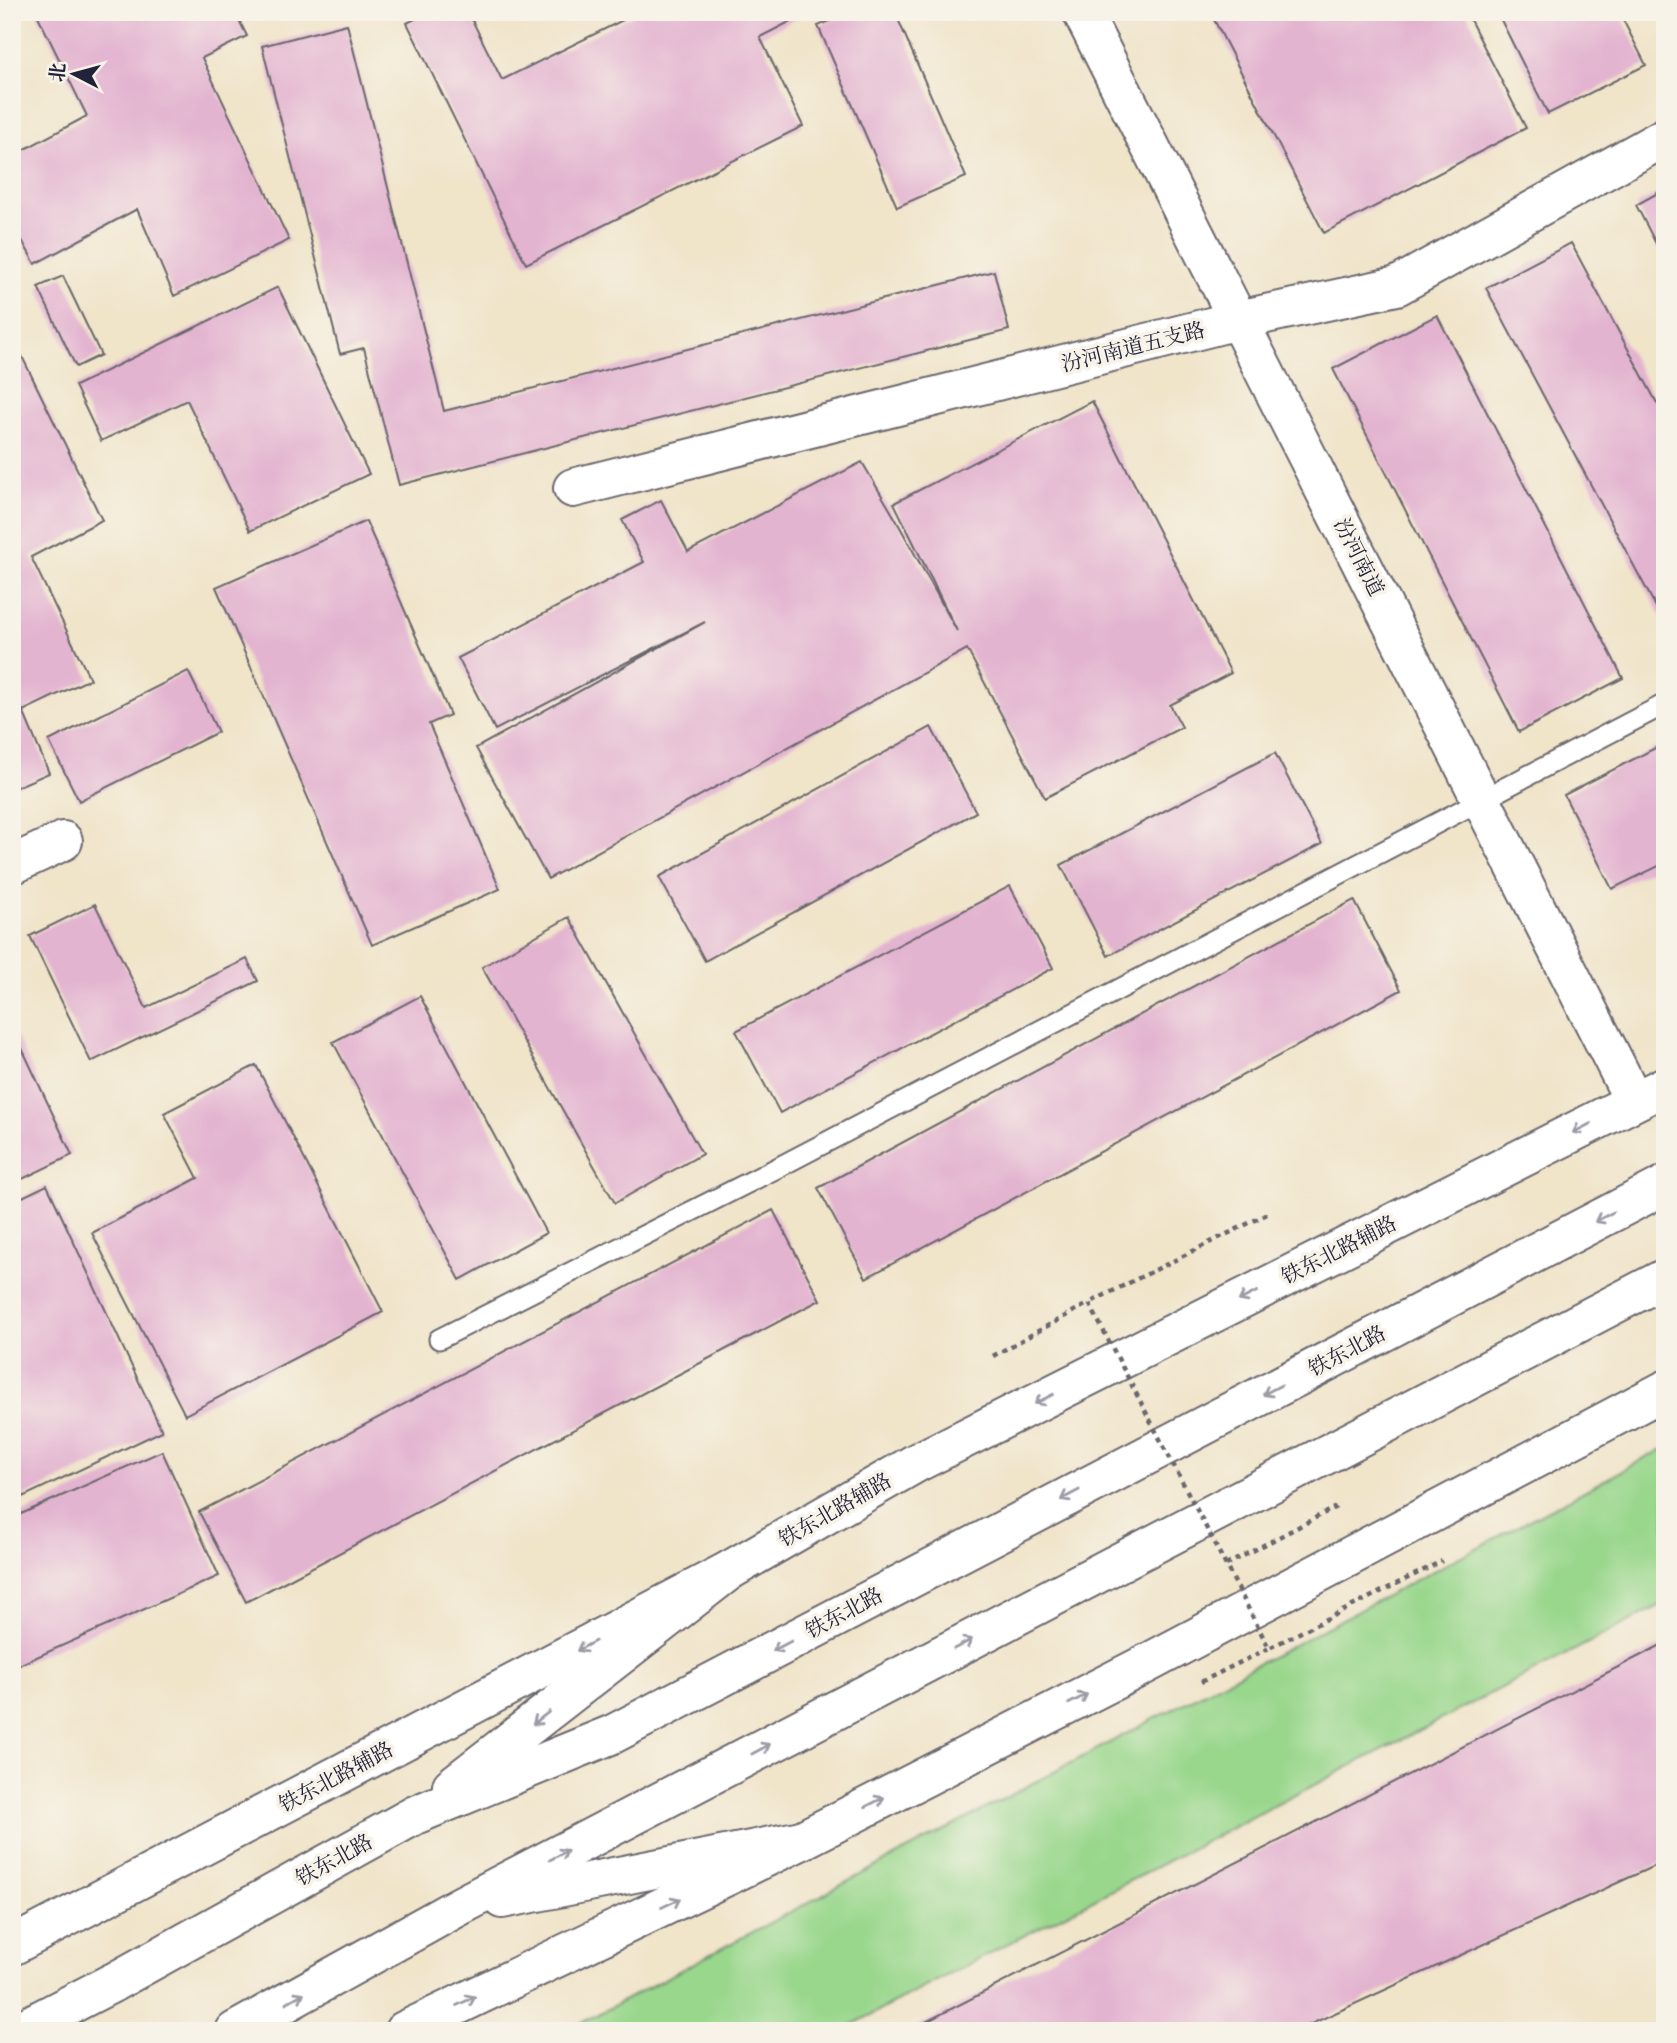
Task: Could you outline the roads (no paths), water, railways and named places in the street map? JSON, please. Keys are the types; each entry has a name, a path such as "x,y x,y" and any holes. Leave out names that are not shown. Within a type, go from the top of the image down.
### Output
{"main road":[{"name":"汾河南道","path":"1082,12 1482,799 1649,1094"},
{"name":"汾河南道五支路","path":"573,488 1238,320 1398,286 1665,136"},
{"path":"12,865 63,841"},
{"name":"铁东北路辅路","path":"12,1946 730,1570 916,1463 1649,1094"},
{"name":"铁东北路","path":"19,2031 114,1982 415,1815 613,1734 1665,1185"},
{"path":"235,2031 458,1907 1665,1278"},
{"path":"404,2031 802,1840 1144,1665 1665,1390"},
{"path":"415,1815 730,1570"},
{"path":"458,1907 802,1840"}],"lane":[{"path":"439,1339 777,1168 1665,704"}]}
